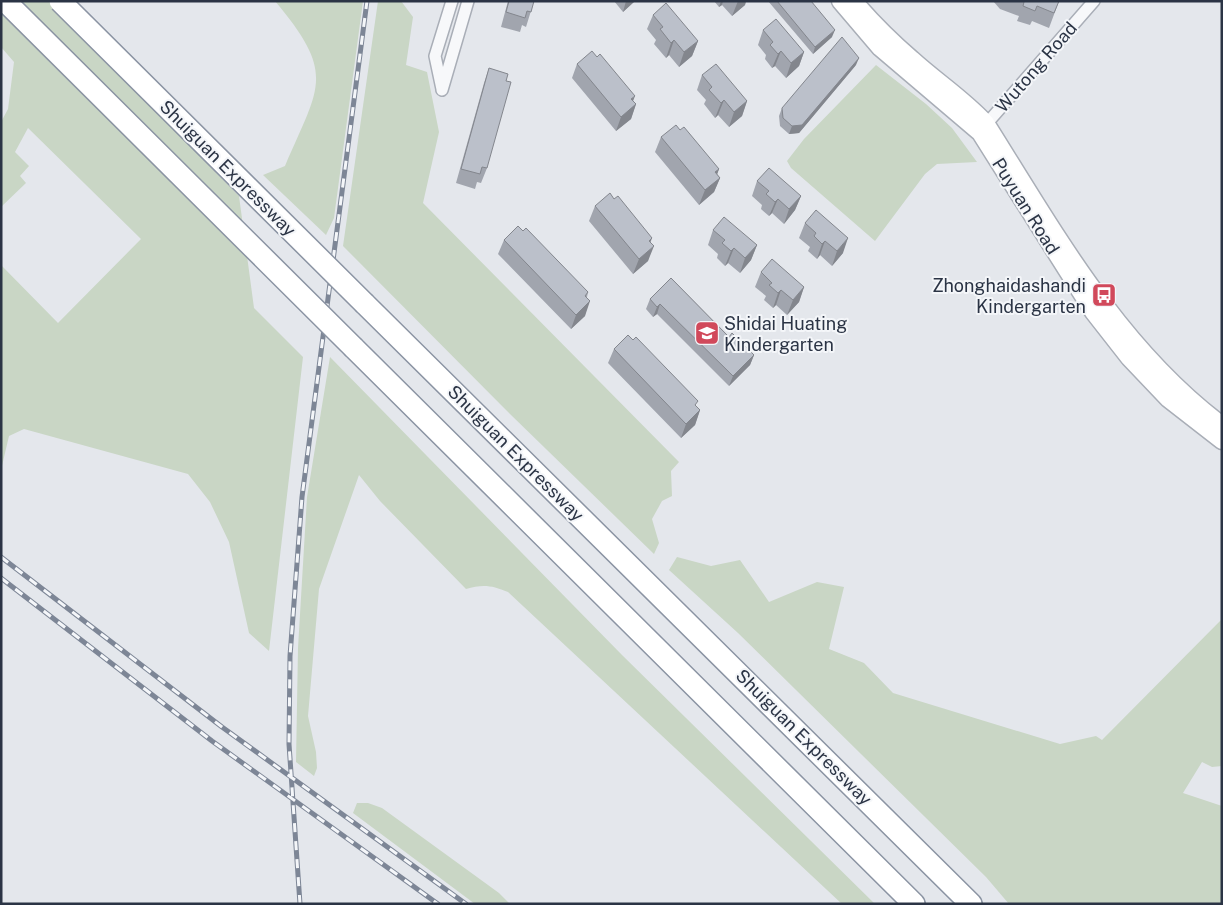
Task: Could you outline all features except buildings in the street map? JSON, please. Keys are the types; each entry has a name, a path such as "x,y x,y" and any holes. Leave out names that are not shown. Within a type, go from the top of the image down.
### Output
{"highway":[{"path":"6,1 914,904"},
{"name":"Shuiguan Expressway","path":"60,1 972,904"}],"street":[{"path":"452,1 435,56 442,90 468,1"},
{"name":"Puyuan Road","path":"840,1 880,48 983,128 1099,298 1133,342 1169,381 1222,425"},
{"name":"Puyuan Road","path":"854,1 872,22 912,59 975,111 983,128 1083,296 1129,358 1168,398 1222,441"},
{"name":"Wutong Road","path":"983,128 1094,1"}],"green space":[{"path":"1,1 57,1 55,8 239,196 254,308 303,357 269,651 249,633 229,542 210,502 188,474 24,429 9,436 1,470 1,265 58,323 141,239 28,128 15,152 29,166 20,176 26,183 1,207 1,122 8,109 14,62 1,47"},
{"path":"275,1 363,1 334,218 326,235 263,175 285,166 313,98 316,81 314,65 308,47 295,26"},
{"path":"378,1 401,1 413,17 406,65 427,72 439,132 423,203 679,462 671,471 672,496 662,501 652,519 659,543 654,554 510,414 343,246"},
{"path":"876,65 926,104 952,128 977,162 937,164 925,174 875,241 791,168 787,161 804,139"},
{"path":"330,357 622,655 875,904 842,904 508,592 487,586 466,589 380,501 359,475 319,589 308,716 316,752 317,768 314,776 296,762 298,648 307,497"},
{"path":"677,557 711,566 740,560 769,602 817,582 844,587 829,649 864,663 893,693 1060,744 1096,736 1102,740 1222,619 1222,766 1212,767 1202,762 1183,793 1222,806 1222,904 1009,904 986,877 738,633 669,570"},
{"path":"357,803 368,803 382,808 499,893 510,904 475,904 353,813"}],"railway":[{"path":"300,904 289,744 290,656 302,497 367,1"},
{"path":"1,557 222,727 466,904"},
{"path":"1,578 212,741 438,904"}],"place":[{"name":"Zhonghaidashandi Kindergarten","path":"1104,295"},
{"name":"Shidai Huating Kindergarten","path":"707,333"}]}
